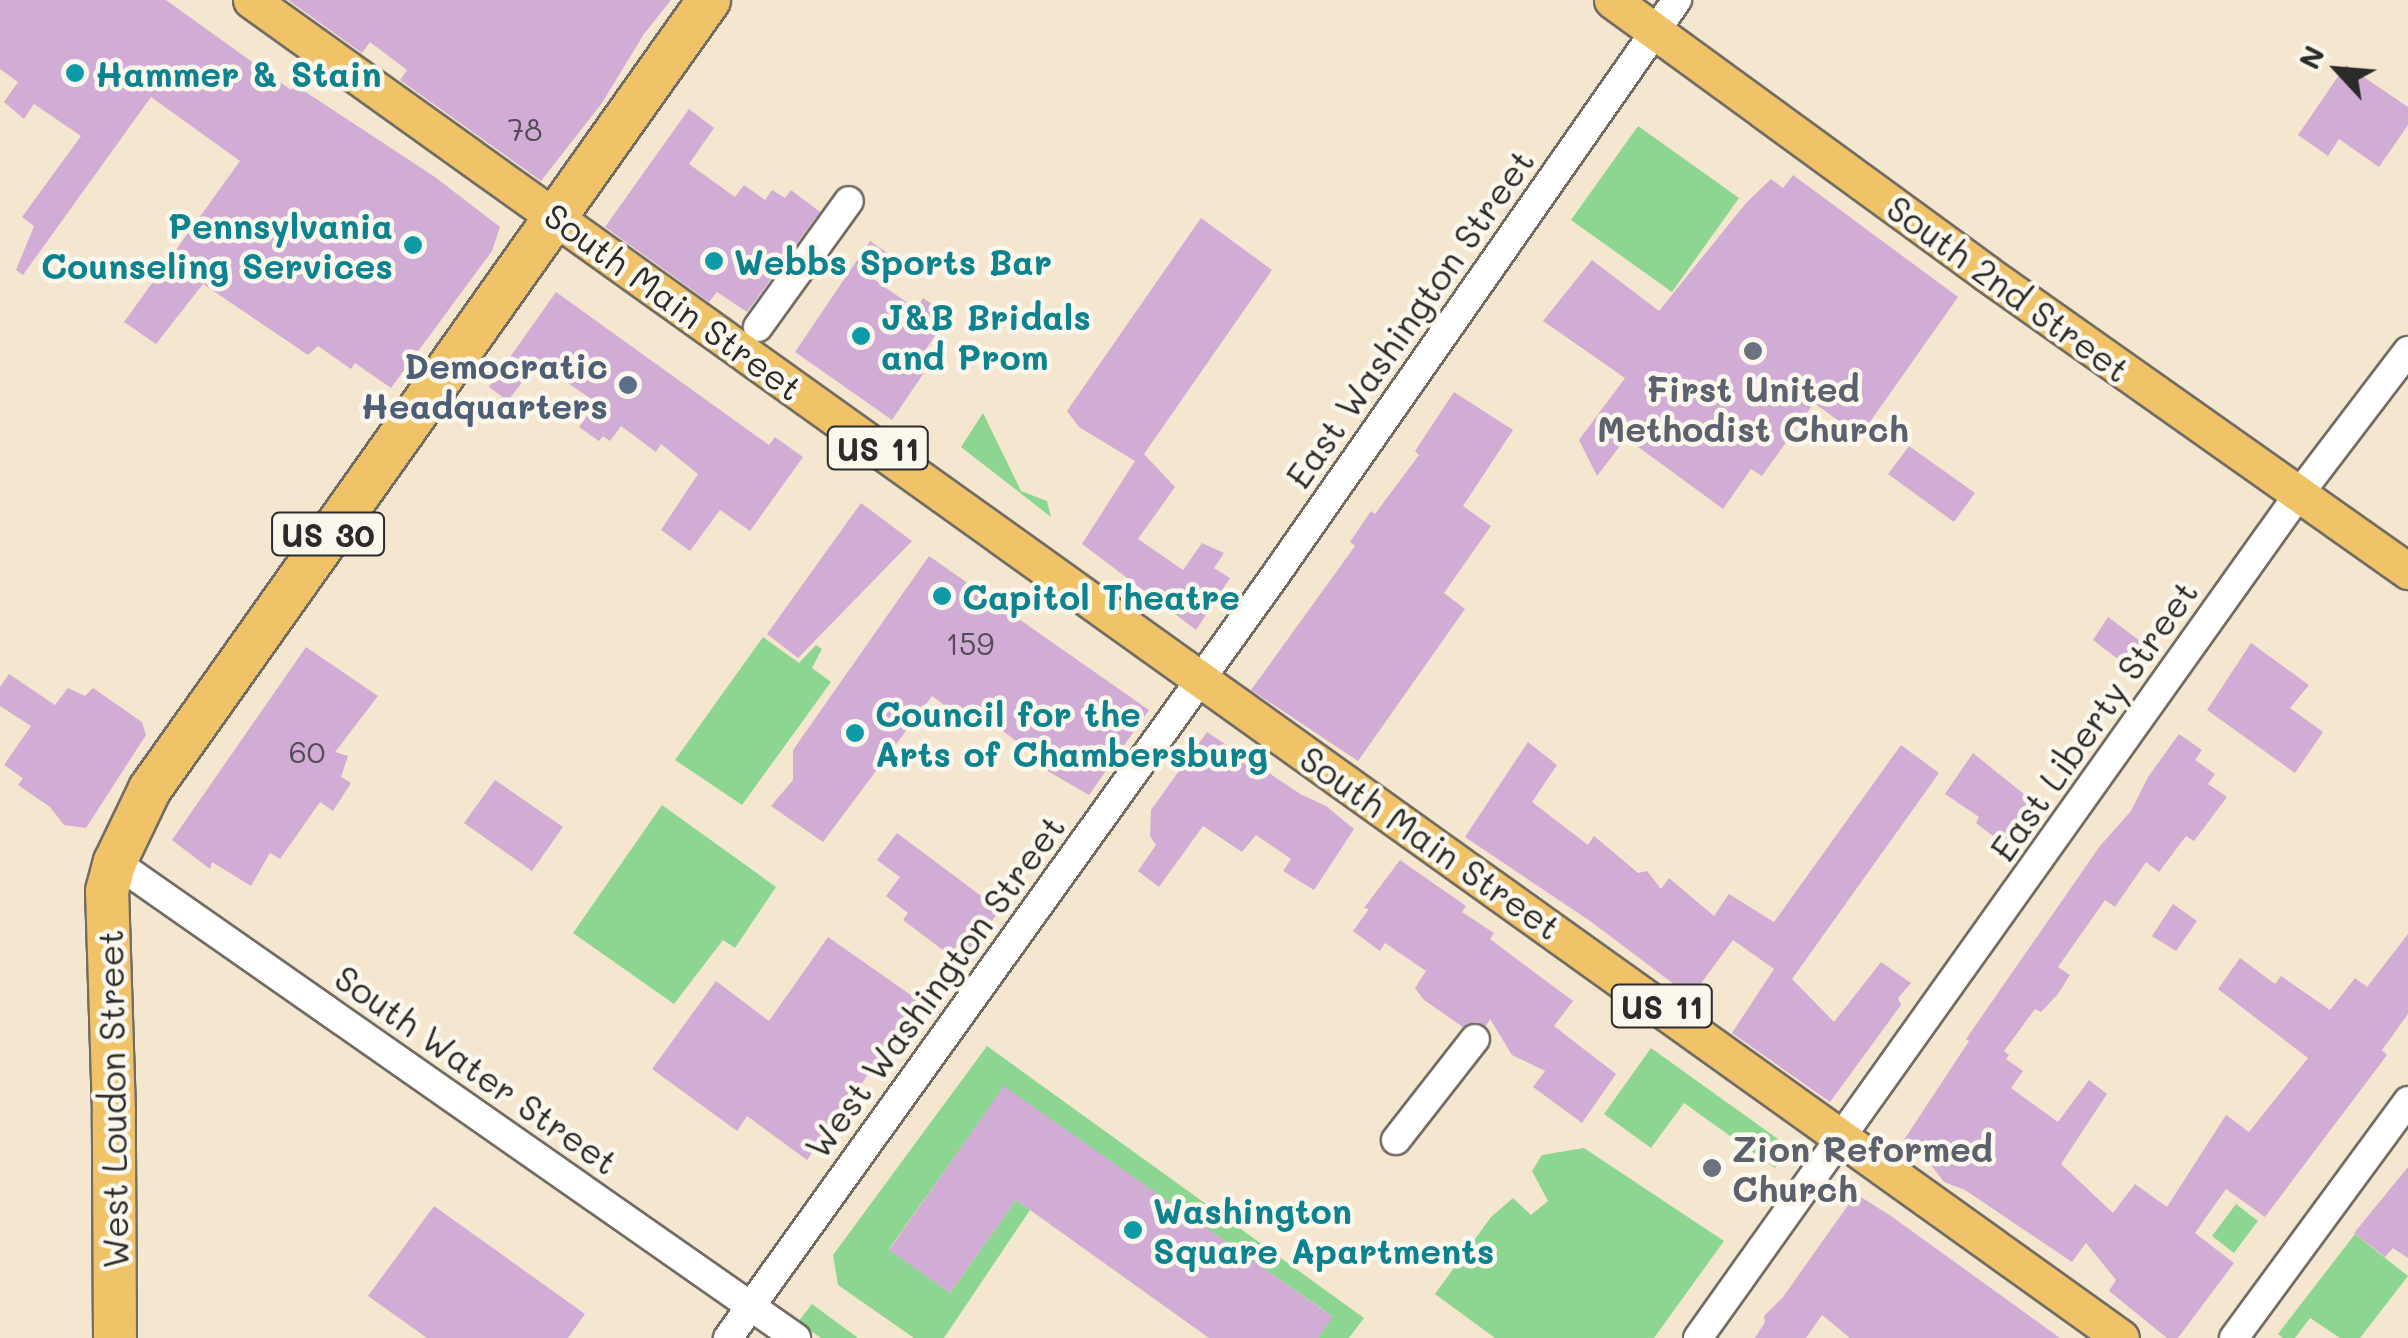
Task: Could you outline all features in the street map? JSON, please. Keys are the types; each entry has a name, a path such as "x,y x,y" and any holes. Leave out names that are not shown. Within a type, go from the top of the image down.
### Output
{"highway":[{"name":"US 30","path":"115,862 150,789 710,0"},
{"name":"West Loudon Street","path":"114,1338 114,1112 107,891 115,862"}],"main road":[{"name":"South Main Street","path":"251,0 2120,1338"},
{"name":"South 2nd Street","path":"1612,0 1986,273 2408,571"}],"street":[{"name":"East Washington Street","path":"1200,678 1677,0"},
{"path":"758,327 849,201"},
{"name":"East Liberty Street","path":"1698,1338 2299,494 2408,351"},
{"name":"West Washington Street","path":"728,1338 1200,678"},
{"name":"South Water Street","path":"115,862 796,1338"},
{"path":"1396,1140 1474,1039"},
{"path":"2234,1338 2408,1101"}],"green space":[{"path":"1638,126 1739,198 1672,292 1571,220"},
{"path":"983,413 1021,491 1047,501 1051,517 961,447"},
{"path":"763,637 799,663 816,645 822,649 812,668 831,682 742,805 675,760"},
{"path":"662,805 776,887 735,948 723,940 674,1004 573,933"},
{"path":"987,1046 1364,1318 1349,1338 1318,1338 1332,1316 1004,1087 889,1249 950,1293 1016,1200 1030,1210 944,1338 914,1338 838,1285 833,1255"},
{"path":"1651,1048 1789,1147 1775,1168 1684,1103 1651,1148 1604,1114"},
{"path":"1584,1148 1724,1241 1654,1338 1495,1338 1435,1294 1491,1217 1513,1198 1531,1215 1548,1201 1532,1171 1542,1155"},
{"path":"2236,1204 2258,1221 2234,1253 2212,1236"},
{"path":"2355,1234 2408,1276 2360,1338 2340,1338 2310,1318 2295,1338 2283,1338 2278,1334"},
{"path":"812,1304 858,1338 821,1338 798,1322"}],"building":[{"path":"0,0 166,0 291,90 295,85 435,177 500,227 492,251 391,388 355,363 351,369 318,346 308,355 203,284 156,344 124,322 240,161 151,97 23,275 16,270 34,226 22,217 81,136 34,104 24,119 4,102 18,82 0,69"},
{"path":"288,0 671,0 644,34 602,103 541,181 400,80 407,70 370,42 362,53"},
{"path":"2346,65 2408,107 2408,125 2379,167 2339,139 2328,156 2298,135"},
{"path":"689,109 714,128 689,164 735,197 744,185 765,200 772,190 785,198 791,190 820,212 747,312 717,292 709,302 605,227"},
{"name":"First United Methodist Church","path":"1793,175 1958,297 1860,436 1814,403 1762,476 1751,469 1723,509 1626,438 1597,476 1579,440 1625,378 1543,321 1592,260 1659,311 1746,203 1771,179 1783,188"},
{"path":"1201,218 1272,270 1144,454 1175,487 1138,539 1183,570 1202,543 1224,553 1214,568 1230,578 1196,630 1082,544 1135,461 1079,427 1067,411"},
{"path":"870,241 889,254 872,278 916,309 923,298 949,316 926,349 936,355 892,420 795,352"},
{"path":"556,292 769,445 775,437 803,457 750,531 720,510 690,551 661,530 698,474 661,444 656,452 621,426 610,441 603,436 599,441 579,427 597,403 537,362 508,401 489,387"},
{"path":"1454,392 1513,430 1463,506 1491,526 1444,593 1465,609 1358,761 1251,690 1355,546 1350,542 1371,511 1375,514 1419,455 1415,451"},
{"path":"1909,446 1975,493 1954,522 1888,474"},
{"path":"861,503 912,541 798,658 767,634"},
{"path":"929,556 1149,710 1089,795 1044,769 1047,765 981,714 971,725 932,696 823,842 771,806 793,780 793,750"},
{"path":"2108,617 2156,653 2140,676 2093,640"},
{"path":"2251,643 2309,685 2290,708 2323,732 2295,773 2207,710"},
{"path":"306,647 378,696 335,752 348,756 341,777 351,783 333,811 320,802 280,859 270,853 251,886 212,862 210,869 172,840"},
{"path":"9,674 55,705 68,688 85,696 93,688 142,722 146,735 86,828 64,825 50,807 18,785 23,778 4,765 31,726 0,706 0,687"},
{"path":"1207,732 1302,795 1326,806 1354,829 1314,890 1283,871 1291,859 1256,835 1242,852 1203,826 1159,887 1138,871 1156,845 1150,836 1151,810"},
{"path":"2179,734 2202,750 2195,760 2215,774 2208,784 2227,797 2194,841 2186,836 2159,872 2146,862 2115,907 2105,900 2058,967 2070,975 2058,994 2041,1012 2035,1009 2004,1051 2009,1055 2006,1059 2023,1071 2011,1088 2058,1122 2089,1080 2107,1094 2061,1164 2113,1213 2135,1184 2167,1207 2226,1115 2249,1132 2308,1058 2218,989 2240,958 2275,984 2281,976 2330,1010 2355,978 2367,987 2408,934 2408,1014 2382,1050 2387,1055 2265,1217 2226,1189 2195,1233 2234,1263 2178,1338 2167,1338 2109,1291 2116,1280 2086,1243 2072,1262 1965,1190 1944,1182 1927,1160 1902,1143 1969,1041 1966,1039 2100,846 2131,811 2148,777"},
{"path":"1528,742 1557,765 1532,802 1588,845 1594,836 1638,873 1647,871 1661,889 1669,878 1714,916 1729,894 1774,922 1901,745 1939,773 1792,979 1834,1022 1881,962 1911,983 1898,998 1901,1005 1830,1102 1732,1033 1774,969 1733,940 1691,997 1590,921 1465,837"},
{"path":"1973,753 2041,808 2010,849 1976,823 1979,817 1945,794"},
{"path":"495,780 563,827 532,871 464,823"},
{"path":"897,833 1000,910 960,963 903,920 908,913 886,896 900,877 877,860"},
{"path":"1400,860 1466,906 1462,912 1494,933 1490,939 1573,1001 1554,1026 1616,1074 1582,1123 1533,1087 1545,1071 1512,1055 1490,1019 1486,1026 1476,1022 1463,1027 1424,1000 1415,988 1426,971 1385,943 1380,951 1353,931 1369,909 1364,908"},
{"path":"2173,904 2197,921 2176,951 2152,936"},
{"path":"828,937 925,1005 878,1074 872,1069 807,1160 747,1116 737,1131 652,1069 716,981 769,1021"},
{"name":"Washington Square Apartments","path":"1004,1086 1333,1317 1318,1338 1209,1338 1016,1200 950,1293 889,1250"},
{"path":"2408,1167 2408,1258 2393,1248 2385,1257 2354,1233"},
{"path":"1856,1194 2060,1338 1850,1338 1822,1315 1806,1338 1755,1338 1765,1322 1764,1316 1783,1297"},
{"path":"434,1206 585,1314 568,1338 427,1338 368,1296"}],"place":[{"name":"Hammer & Stain","path":"75,73"},
{"name":"Pennsylvania Counseling Services","path":"413,245"},
{"name":"Webbs Sports Bar","path":"714,261"},
{"name":"J&B Bridals and Prom","path":"861,336"},
{"name":"First United Methodist Church","path":"1753,351"},
{"name":"Democratic Headquarters","path":"628,385"},
{"name":"Capitol Theatre","path":"942,596"},
{"name":"Council for the Arts of Chambersburg","path":"855,733"},
{"name":"Zion Reformed Church","path":"1712,1168"},
{"name":"Washington Square Apartments","path":"1133,1230"}]}
